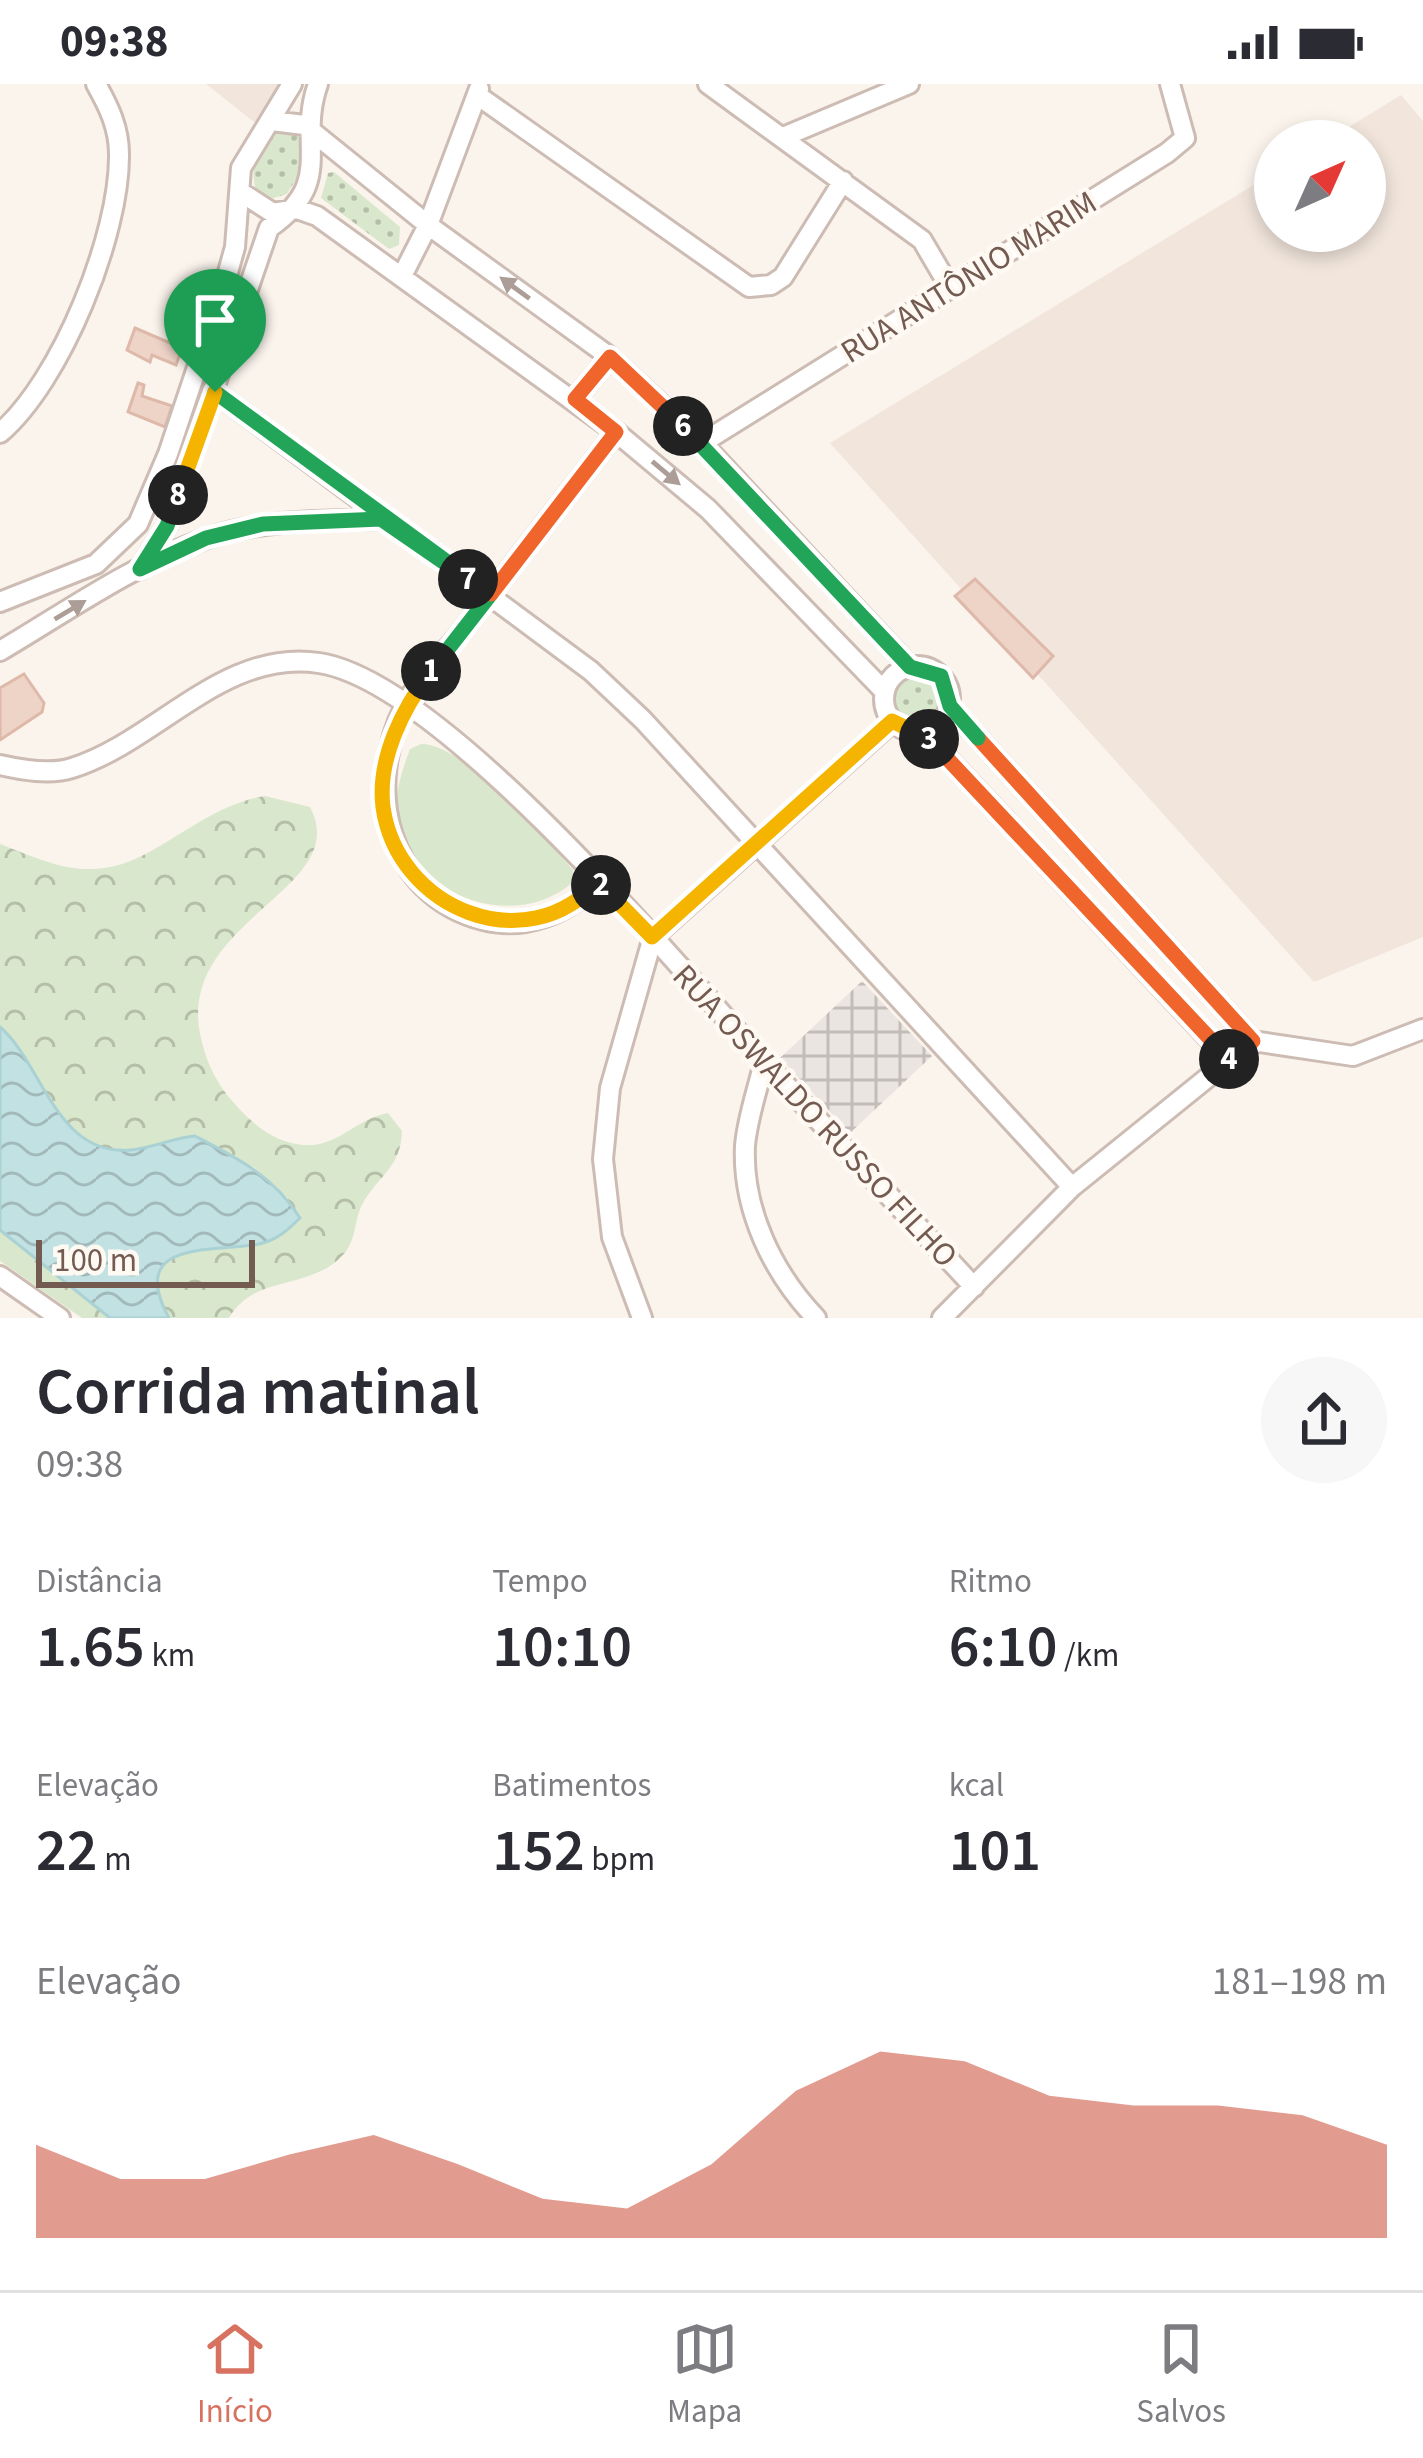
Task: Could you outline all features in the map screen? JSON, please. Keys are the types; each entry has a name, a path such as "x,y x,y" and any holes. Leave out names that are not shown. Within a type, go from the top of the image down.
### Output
{"street":[{"path":"0,433 57,365 116,196 119,152 112,113 96,84"},
{"path":"0,602 96,564 138,524 168,454 223,290 242,193 241,168 254,138 272,121 292,84"},
{"path":"140,569 167,526 269,228 297,209 313,171 311,104 319,84"},
{"path":"708,84 922,240 949,286"},
{"path":"783,137 909,84"},
{"name":"RUA ANTÔNIO MARIM","path":"702,443 1185,138 1170,84"},
{"path":"403,274 428,225 479,90 749,286 771,285 783,277 843,181"},
{"path":"272,121 290,119 610,357 702,443 910,667 941,676 950,706 1253,1041 1353,1056 1423,1028"},
{"path":"242,193 273,213 297,209 317,216 616,432 708,509 885,692 892,721"},
{"path":"575,399 610,357"},
{"path":"215,392 591,671 643,720 1072,1187"},
{"path":"598,881 556,914 526,921 486,921 454,909 401,859 382,802 383,777 405,705 616,432"},
{"path":"708,509 740,488"},
{"path":"0,651 140,569 206,538 263,524 381,519"},
{"name":"RUA OSWALDO RUSSO FILHO","path":"0,765 68,770 238,675 272,663 317,662 352,671 405,705 515,792 974,1287"},
{"path":"885,692 894,676 910,667"},
{"path":"922,731 940,723 950,706"},
{"path":"642,1318 612,1237 603,1159 610,1088 652,937 892,721"},
{"path":"892,721 922,731 1228,1060"},
{"path":"942,1318 1072,1187 1253,1041"},
{"path":"764,1062 745,1145 754,1220 772,1258 816,1318"},
{"path":"0,1276 60,1318"}],"shaded area":[{"path":"206,84 281,84 274,106 254,122"},
{"path":"1401,95 1423,121 1423,937 1314,982 830,443 1254,185 1254,252 1386,252 1386,120 1360,120"},
{"path":"862,981 932,1056 850,1133 780,1058"}],"green space":[{"path":"278,130 300,136 302,169 287,194 271,199 256,189 254,172 261,149"},
{"path":"334,172 400,227 399,245 389,249 321,198 328,173"},
{"path":"917,675 934,683 942,700 934,717 917,725 900,717 892,700 900,683"},
{"path":"421,744 459,759 502,794 573,870 572,883 550,897 500,906 451,891 430,876 413,856 397,811 400,779 410,749"},
{"path":"265,796 310,807 317,835 309,860 290,884 216,958 201,990 199,1028 207,1059 234,1103 279,1139 301,1145 323,1143 388,1113 402,1131 401,1143 394,1161 364,1201 350,1245 326,1269 252,1295 229,1318 169,1318 160,1296 164,1266 189,1251 243,1246 288,1198 255,1168 195,1136 139,1149 106,1148 85,1139 68,1124 0,1027 0,844 68,867 114,866 155,849 218,812"},
{"path":"0,1230 110,1318 82,1318 0,1261"}],"water":[{"path":"0,1027 68,1124 85,1139 106,1148 131,1150 195,1136 266,1179 300,1218 265,1242 200,1250 167,1262 158,1274 158,1292 169,1318 110,1318 0,1230"}],"building":[{"path":"135,328 182,348 176,365 152,355 150,362 127,350"},
{"path":"138,383 144,385 142,396 172,406 165,427 128,412"},
{"path":"975,579 1053,656 1033,678 955,596"},
{"path":"24,674 44,703 42,712 0,740 0,688"}],"route":[{"path":"215,392 167,526 140,569 206,538 263,524 381,519 491,594 616,432 575,399 610,357 702,443 910,667 926,667 941,676 950,706 1253,1041 1228,1060 922,731 906,730 892,721 652,937 598,881 583,898 556,914 526,921 486,921 454,909 401,859 387,828 383,777 405,705 491,594 381,519 215,392"}]}
